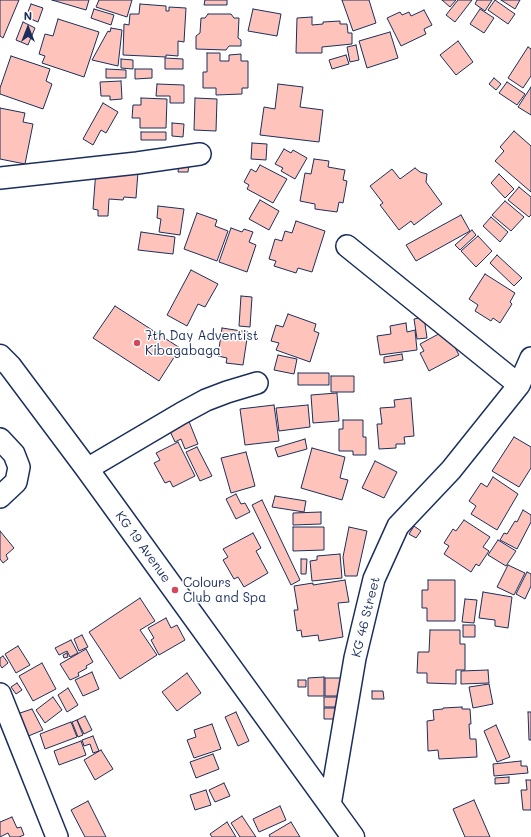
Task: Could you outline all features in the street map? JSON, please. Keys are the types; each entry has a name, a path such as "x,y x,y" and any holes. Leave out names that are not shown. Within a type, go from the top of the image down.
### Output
{"main road":[{"name":"KG 19 Avenue","path":"0,356 10,366 87,469 353,837"}],"street":[{"path":"0,178 137,163 200,154"},
{"path":"347,246 519,385"},
{"name":"KG 46 Street","path":"330,805 355,658 374,579 398,526 451,470 519,385 531,358"},
{"path":"87,469 206,400 257,383"},
{"path":"0,439 14,454 19,467 16,482 0,497"},
{"path":"0,694 57,837"}],"building":[{"path":"0,0 19,0 3,38 0,36"},
{"path":"52,0 89,0 86,10"},
{"path":"99,0 132,0 127,17 96,7"},
{"path":"205,0 227,0 227,5 204,5"},
{"path":"342,0 369,0 376,23 353,31"},
{"path":"442,0 456,0 450,7"},
{"path":"458,0 472,0 455,22 446,15"},
{"path":"477,0 492,0 485,11 475,4"},
{"path":"495,0 515,14 508,24 488,10"},
{"path":"501,0 520,0 515,9"},
{"path":"31,4 43,8 38,22 26,17"},
{"path":"140,4 166,6 166,11 169,11 169,7 186,8 184,42 178,41 178,56 166,55 166,57 123,55 124,24 129,25 130,14 139,14"},
{"path":"94,9 114,15 111,25 91,18"},
{"path":"253,9 281,14 277,36 248,31"},
{"path":"480,9 494,18 484,33 470,24"},
{"path":"424,10 432,25 424,29 426,34 401,46 387,18 400,12 402,15 409,12 411,16"},
{"path":"208,14 231,14 234,18 239,18 238,38 241,40 241,46 229,46 226,50 196,49 196,36 200,33 201,18 205,18"},
{"path":"312,17 312,25 323,24 323,22 340,21 340,24 347,24 348,33 352,33 352,44 322,47 322,53 296,53 297,18"},
{"path":"58,19 99,32 84,77 42,63 45,56 39,54 45,34 53,36"},
{"path":"23,22 35,28 28,45 16,40"},
{"path":"111,28 122,30 118,66 92,60"},
{"path":"390,32 398,58 367,68 359,41"},
{"path":"458,41 473,62 456,75 440,55"},
{"path":"356,45 359,60 350,62 347,47"},
{"path":"528,47 531,49 531,76 523,88 508,78"},
{"path":"207,53 220,53 220,61 229,61 229,55 241,54 241,61 248,61 248,88 242,88 242,94 216,95 216,88 203,88 203,72 207,72"},
{"path":"346,55 349,64 332,69 329,60"},
{"path":"11,56 50,69 46,81 52,84 43,109 0,94 0,88"},
{"path":"165,58 183,59 183,69 165,69"},
{"path":"121,59 133,60 133,69 121,68"},
{"path":"106,69 126,70 126,78 106,78"},
{"path":"135,69 152,69 152,78 135,79"},
{"path":"494,78 501,84 496,90 489,84"},
{"path":"121,81 122,99 110,100 110,96 101,96 100,82"},
{"path":"507,82 525,94 517,105 499,93"},
{"path":"157,84 184,85 184,103 170,103 170,96 156,96"},
{"path":"278,84 303,87 300,107 323,110 319,142 260,135 264,107 275,109"},
{"path":"531,87 531,115 518,107"},
{"path":"141,98 167,99 166,128 140,128 140,118 132,118 133,105 141,105"},
{"path":"195,98 217,99 216,131 194,130"},
{"path":"103,103 118,112 106,133 101,130 93,145 83,139"},
{"path":"0,108 25,113 23,122 33,124 25,164 0,159"},
{"path":"172,123 184,124 183,137 172,136"},
{"path":"514,131 531,146 531,192 495,161 504,151 500,147"},
{"path":"141,132 166,132 166,140 141,140"},
{"path":"252,143 267,144 266,160 251,159"},
{"path":"284,149 291,153 293,150 307,158 295,179 281,171 283,168 275,164"},
{"path":"314,159 329,161 328,167 345,170 343,180 347,181 343,203 339,202 337,212 315,209 315,204 300,201 305,173 311,174"},
{"path":"179,163 189,164 188,172 178,172"},
{"path":"260,165 287,179 273,203 247,189 249,185 244,182 251,169 256,172"},
{"path":"415,168 420,172 427,174 426,182 442,204 414,225 411,221 399,230 380,205 383,203 370,186 392,169 400,179"},
{"path":"96,170 138,172 136,198 124,197 123,200 109,199 108,216 98,216 98,210 93,209"},
{"path":"499,174 514,189 505,198 491,183"},
{"path":"519,187 531,197 531,215 529,217 508,200"},
{"path":"260,200 279,211 269,230 249,219"},
{"path":"505,201 524,217 511,231 492,215"},
{"path":"158,206 184,209 180,235 159,232 161,219 157,218"},
{"path":"197,213 217,220 215,226 228,231 217,261 184,249"},
{"path":"461,215 470,231 416,261 406,245"},
{"path":"491,217 508,232 500,242 483,226"},
{"path":"296,221 325,231 312,272 298,268 296,273 274,266 276,261 269,259 275,239 282,241 285,231 292,233"},
{"path":"231,228 242,232 244,229 253,232 249,242 256,245 247,272 219,262"},
{"path":"472,230 476,235 460,250 455,245"},
{"path":"141,232 175,237 173,254 138,250"},
{"path":"478,236 492,251 476,267 461,251"},
{"path":"497,255 522,278 514,286 490,263"},
{"path":"191,270 218,284 205,307 198,304 187,326 167,315"},
{"path":"485,274 515,293 510,302 512,304 500,323 493,318 491,321 475,311 478,305 469,299"},
{"path":"241,296 252,297 250,327 239,326"},
{"name":"7th Day Adventist Kibagabaga","path":"115,306 180,348 159,381 93,338"},
{"path":"288,314 316,324 314,331 319,333 310,362 276,350 279,343 271,341 276,325 283,327"},
{"path":"424,317 427,338 417,339 414,319"},
{"path":"406,323 407,332 415,330 417,350 380,355 377,336 391,334 390,326"},
{"path":"222,328 248,332 243,365 226,363 227,358 218,356"},
{"path":"446,330 459,355 429,371 420,353 424,351 420,344"},
{"path":"402,354 403,360 384,363 384,357"},
{"path":"278,355 297,359 294,374 274,370"},
{"path":"298,373 329,373 329,385 298,385"},
{"path":"331,376 354,376 354,392 331,392"},
{"path":"337,393 339,421 313,423 311,395"},
{"path":"411,398 414,436 404,437 405,444 396,444 396,448 379,449 377,424 382,424 380,408 395,407 394,400"},
{"path":"274,405 279,441 245,445 240,409"},
{"path":"308,405 310,427 279,431 276,408"},
{"path":"188,419 198,444 185,449 181,439 175,442 168,427"},
{"path":"343,420 363,420 363,437 366,437 366,455 353,455 353,451 339,451 339,429 343,429"},
{"path":"514,437 531,447 531,468 519,487 492,471"},
{"path":"305,439 307,449 278,457 275,448"},
{"path":"178,442 195,476 173,487 170,481 165,483 154,463 160,460 156,453"},
{"path":"197,447 212,476 200,481 186,452"},
{"path":"312,448 345,457 340,478 348,480 342,500 301,488"},
{"path":"246,452 255,486 231,493 221,458"},
{"path":"375,461 397,472 384,498 362,488"},
{"path":"493,477 518,494 497,530 471,514 476,506 469,501 481,483 487,487"},
{"path":"236,494 241,504 245,503 250,512 236,519 226,499"},
{"path":"275,496 306,501 304,512 272,507"},
{"path":"262,500 300,580 291,585 252,505"},
{"path":"523,510 531,515 531,522 517,549 500,540 504,533 507,534 515,521 517,522"},
{"path":"321,512 321,524 293,525 293,513"},
{"path":"464,520 490,537 483,547 489,551 479,566 476,564 471,572 444,554 449,546 444,543 453,529 456,531"},
{"path":"414,526 421,531 416,538 409,534"},
{"path":"293,527 324,527 324,550 293,551"},
{"path":"349,527 367,531 357,576 345,576 343,557"},
{"path":"0,531 14,548 6,555 8,559 3,563 0,559"},
{"path":"253,533 261,548 256,551 268,573 244,587 238,577 234,579 223,560 228,557 223,549"},
{"path":"498,540 516,551 506,566 488,555"},
{"path":"340,554 342,578 312,581 310,561 317,560 317,556"},
{"path":"301,559 307,559 306,574 301,574"},
{"path":"508,565 525,573 514,595 497,587"},
{"path":"527,572 531,574 531,586 525,599 516,594"},
{"path":"345,580 349,602 338,603 343,637 319,641 318,635 302,637 301,630 297,631 294,610 298,610 294,586 313,583 313,585"},
{"path":"428,580 455,580 455,621 427,621 427,608 422,608 422,590 428,590"},
{"path":"483,592 512,597 508,628 495,626 495,620 479,618"},
{"path":"140,598 155,621 140,630 157,655 120,679 89,632"},
{"path":"465,599 477,600 474,623 462,622"},
{"path":"166,618 171,628 177,625 185,640 159,655 151,640 154,638 148,628"},
{"path":"463,625 475,625 475,637 463,637"},
{"path":"430,630 460,630 460,644 465,644 465,670 456,670 456,684 427,683 427,673 417,673 418,652 429,652"},
{"path":"82,635 88,647 79,651 74,639"},
{"path":"71,640 78,653 70,657 67,651 59,655 55,648"},
{"path":"18,646 30,665 16,673 5,654"},
{"path":"86,649 93,662 86,666 87,668 78,673 79,676 70,680 60,664"},
{"path":"67,653 68,657 64,658 63,655"},
{"path":"3,656 8,663 2,668 0,665 0,658"},
{"path":"42,663 56,689 33,701 19,676"},
{"path":"488,670 489,683 461,684 461,671"},
{"path":"92,672 99,689 83,696 75,680"},
{"path":"187,673 201,693 177,711 162,692"},
{"path":"324,677 324,696 308,696 308,678"},
{"path":"325,678 341,678 341,696 325,696"},
{"path":"298,680 306,680 306,687 298,687"},
{"path":"17,683 22,690 16,694 11,687"},
{"path":"489,684 493,704 473,708 469,687"},
{"path":"68,688 78,705 67,712 58,695"},
{"path":"372,691 383,691 384,699 372,699"},
{"path":"53,697 62,710 45,723 36,710"},
{"path":"324,697 341,697 341,707 324,707"},
{"path":"462,707 462,709 470,709 470,739 476,739 477,757 439,759 438,750 428,751 427,721 434,720 433,710"},
{"path":"324,708 341,708 341,719 324,719"},
{"path":"32,709 43,730 26,737 17,714"},
{"path":"236,712 249,741 238,746 225,717"},
{"path":"528,712 531,712 531,740 529,740"},
{"path":"85,716 92,730 84,734 77,720"},
{"path":"77,720 83,735 78,737 72,722"},
{"path":"71,722 77,737 45,749 40,734"},
{"path":"212,724 221,749 194,758 187,740 196,737 194,730"},
{"path":"496,725 510,757 497,762 484,731"},
{"path":"93,736 99,751 93,753 90,744 84,746 82,740"},
{"path":"81,741 86,755 59,765 54,751"},
{"path":"101,750 113,769 95,780 84,760"},
{"path":"213,754 219,769 196,778 190,762"},
{"path":"521,761 521,766 527,766 528,773 494,776 493,764"},
{"path":"509,777 509,783 495,784 495,778"},
{"path":"526,780 531,780 531,810 523,810 521,790 527,790"},
{"path":"224,783 230,796 215,802 209,790"},
{"path":"206,790 211,805 195,810 190,795"},
{"path":"474,800 490,837 465,837 453,809"},
{"path":"88,801 106,837 85,837 71,810"},
{"path":"280,806 286,820 259,832 253,819"},
{"path":"242,816 256,837 240,837 231,823"},
{"path":"12,817 17,828 21,827 24,835 19,837 10,837 8,833 0,837 0,822"},
{"path":"227,822 236,837 212,837 210,834"},
{"path":"291,822 300,837 270,837 269,835"}],"place":[{"name":"7th Day Adventist Kibagabaga","path":"137,343"},
{"name":"Colours Club and Spa","path":"175,590"}]}
